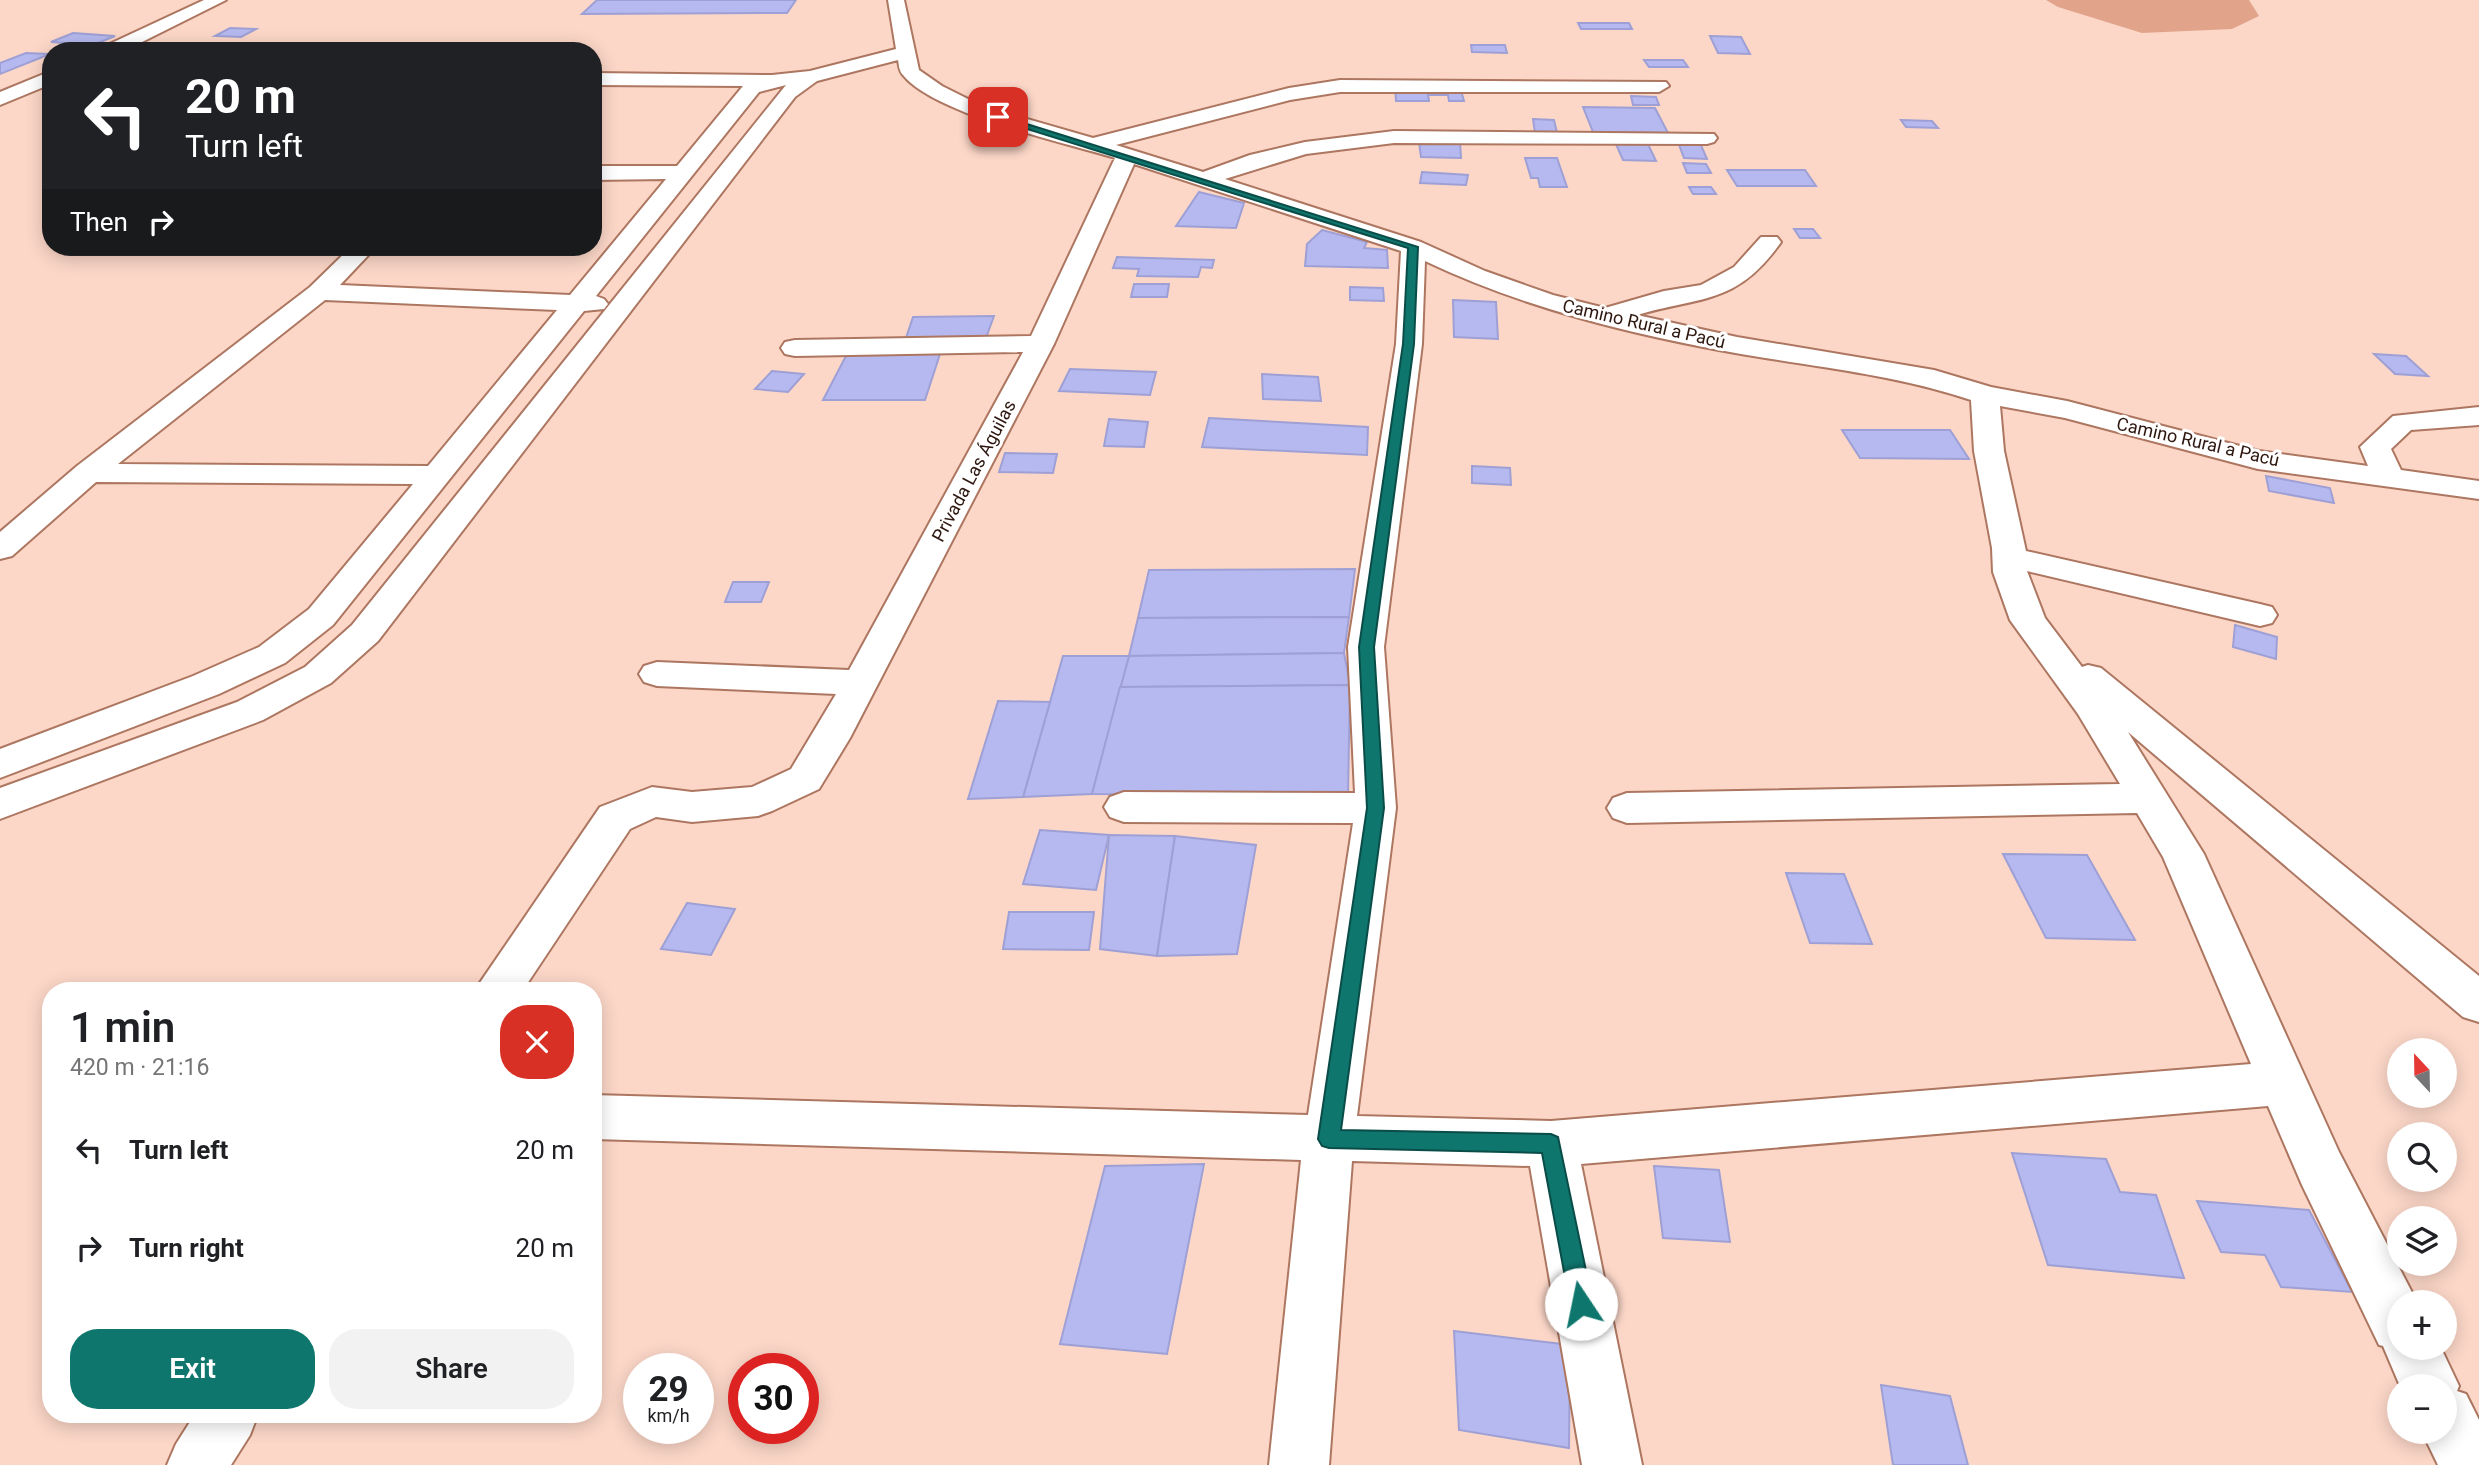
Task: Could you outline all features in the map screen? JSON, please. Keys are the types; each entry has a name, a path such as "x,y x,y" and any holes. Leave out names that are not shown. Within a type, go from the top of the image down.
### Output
{"street":[{"path":"128,42 218,0"},
{"name":"Camino Rural a Pacú","path":"896,0 910,72 935,90 975,110 1127,155 1413,247 1476,276 1544,300 1737,345 1934,378 1984,395 2067,410 2258,460 2479,490"},
{"path":"602,79 772,81 810,77 906,51"},
{"path":"0,804 250,711 318,676 365,633 788,93 810,77"},
{"path":"0,99 42,81"},
{"path":"0,764 206,685 272,655 321,617 752,88 772,81"},
{"path":"1091,145 1289,94 1340,86 1659,86"},
{"path":"1202,180 1258,160 1305,148 1394,137 1707,138"},
{"name":"Privada Las Águilas","path":"503,982 615,818 652,802 692,807 758,801 805,779 831,738 1041,344 1127,155"},
{"path":"602,173 684,172"},
{"path":"1605,316 1664,299 1708,292 1744,272 1769,242"},
{"path":"1299,1465 1329,1139 1376,808 1366,647 1409,344 1413,247"},
{"path":"0,548 88,473 318,292 355,256"},
{"path":"318,292 621,305"},
{"path":"795,348 1041,344"},
{"path":"1984,395 1989,452 2010,572 2028,620 2093,707 2183,854 2320,1168 2387,1301"},
{"path":"2388,476 2375,447 2403,422 2479,416"},
{"path":"88,473 436,475"},
{"path":"2009,557 2260,615"},
{"path":"2028,620 2121,706 2479,1003"},
{"path":"657,674 860,683"},
{"path":"0,788 48,746"},
{"path":"1627,808 2148,798"},
{"path":"1124,807 1376,808"},
{"path":"602,1117 1551,1144 2283,1083"},
{"path":"1551,1144 1612,1465"},
{"path":"197,1465 223,1423"},
{"path":"2457,1439 2470,1465"}],"shaded area":[{"path":"2046,0 2249,0 2259,16 2232,29 2142,33 2058,7"}],"building":[{"path":"597,0 796,0 787,13 582,14"},
{"path":"1578,23 1629,23 1632,29 1581,29"},
{"path":"230,28 256,29 241,37 215,36"},
{"path":"73,33 115,36 100,42 51,42"},
{"path":"1710,36 1741,37 1750,54 1718,53"},
{"path":"1471,45 1505,45 1507,53 1472,52"},
{"path":"26,53 42,54 42,57 0,74 0,63"},
{"path":"1644,60 1683,60 1688,67 1649,67"},
{"path":"1395,87 1427,88 1429,101 1396,101"},
{"path":"1427,87 1460,87 1464,101 1449,101 1448,95 1430,95"},
{"path":"1631,96 1656,97 1659,105 1633,105"},
{"path":"1583,107 1655,108 1668,133 1593,132"},
{"path":"1533,119 1554,120 1557,133 1535,133"},
{"path":"1901,120 1932,121 1938,128 1906,127"},
{"path":"1419,142 1460,142 1461,158 1421,157"},
{"path":"1615,142 1647,142 1656,161 1623,160"},
{"path":"1678,142 1700,143 1707,159 1684,158"},
{"path":"1525,158 1557,158 1567,187 1540,187 1538,178 1531,178"},
{"path":"1683,163 1706,164 1711,173 1687,173"},
{"path":"1727,170 1805,170 1816,186 1737,186"},
{"path":"1422,172 1468,175 1466,185 1420,183"},
{"path":"1689,187 1711,187 1716,194 1693,194"},
{"path":"1199,192 1244,203 1236,228 1176,226"},
{"path":"1794,229 1813,229 1820,238 1800,238"},
{"path":"1322,230 1367,242 1364,248 1387,250 1388,268 1305,266 1307,244"},
{"path":"1117,257 1214,260 1212,268 1201,267 1198,277 1137,276 1139,269 1113,268"},
{"path":"1134,284 1169,284 1167,297 1131,297"},
{"path":"1350,287 1383,288 1384,301 1350,300"},
{"path":"1453,300 1496,302 1498,339 1454,337"},
{"path":"994,316 986,338 906,338 913,317"},
{"path":"847,354 940,354 925,400 823,400"},
{"path":"2374,354 2406,356 2428,376 2395,374"},
{"path":"1070,369 1156,372 1150,395 1059,391"},
{"path":"772,371 804,374 788,392 755,389"},
{"path":"1262,374 1318,377 1321,401 1263,399"},
{"path":"1209,418 1368,427 1367,455 1202,447"},
{"path":"1109,419 1148,422 1144,447 1104,446"},
{"path":"1842,430 1950,430 1969,459 1860,458"},
{"path":"1005,453 1057,454 1053,473 999,472"},
{"path":"1472,466 1510,468 1511,485 1472,483"},
{"path":"2266,476 2330,488 2334,503 2269,491"},
{"path":"1355,569 1349,617 1138,618 1149,570"},
{"path":"733,582 769,582 761,602 725,602"},
{"path":"1349,617 1344,653 1129,656 1138,618"},
{"path":"2235,625 2277,637 2276,659 2233,647"},
{"path":"1344,653 1350,685 1120,687 1129,656"},
{"path":"1063,656 1129,656 1092,794 1023,797"},
{"path":"1350,685 1348,796 1092,794 1120,687"},
{"path":"998,701 1050,702 1023,797 968,799"},
{"path":"1040,830 1109,835 1096,890 1023,884"},
{"path":"1109,835 1175,836 1157,956 1100,949"},
{"path":"1175,836 1256,845 1237,954 1157,956"},
{"path":"2003,854 2087,855 2135,940 2046,938"},
{"path":"1786,873 1844,874 1872,944 1810,943"},
{"path":"687,903 735,909 711,955 661,949"},
{"path":"1009,912 1094,912 1089,950 1003,949"},
{"path":"2012,1153 2106,1159 2120,1192 2156,1195 2184,1278 2048,1265"},
{"path":"1204,1164 1167,1354 1060,1344 1105,1166"},
{"path":"1654,1166 1719,1170 1730,1242 1663,1238"},
{"path":"2197,1201 2309,1210 2352,1292 2281,1287 2265,1255 2221,1252"},
{"path":"1454,1331 1570,1345 1569,1448 1459,1430"},
{"path":"1881,1385 1950,1396 1968,1465 1893,1465"}],"route":[{"path":"998,117 1127,155 1413,247 1409,344 1366,647 1376,808 1329,1139 1551,1144 1581,1304"}]}
